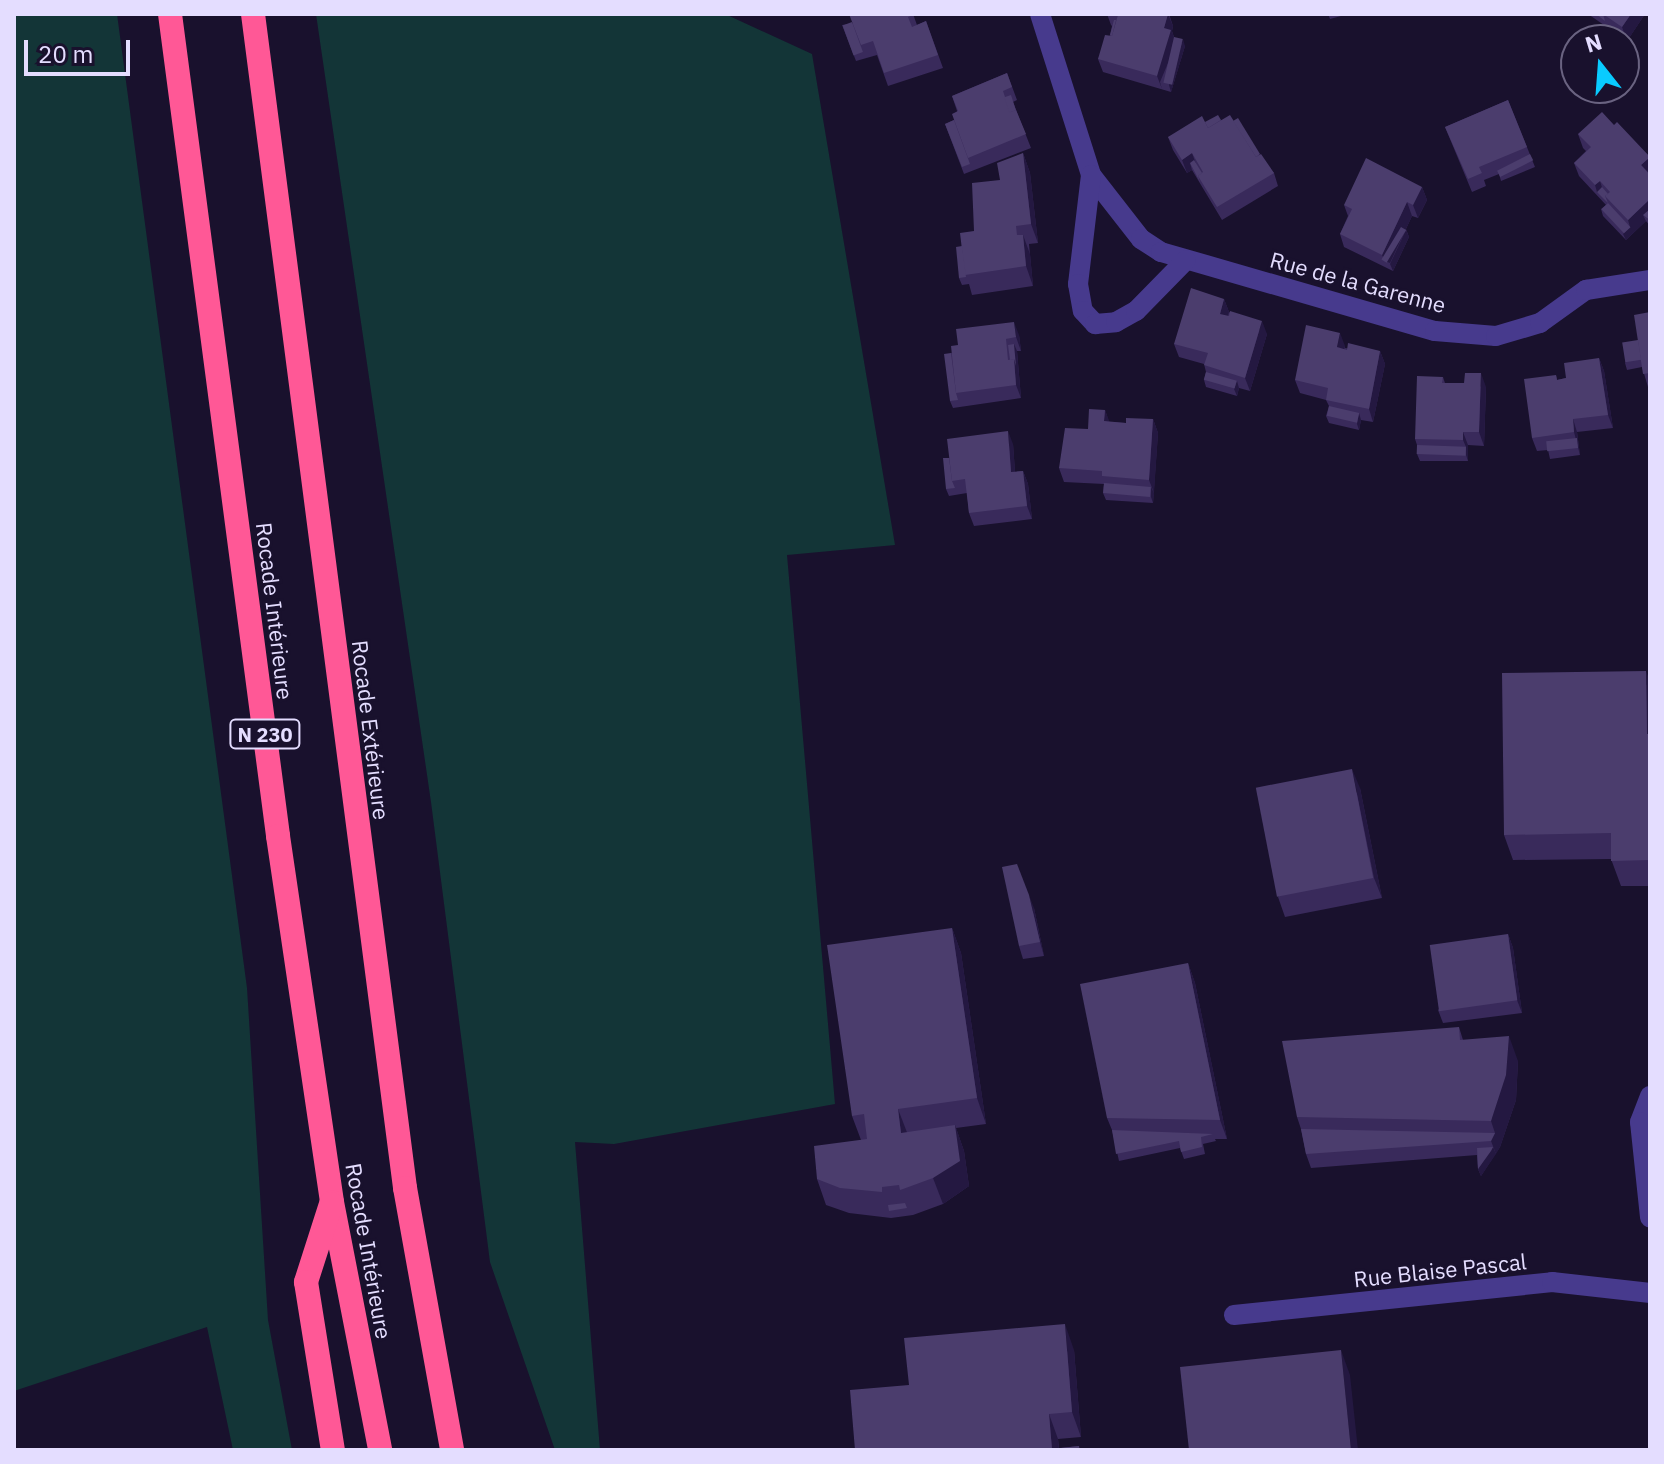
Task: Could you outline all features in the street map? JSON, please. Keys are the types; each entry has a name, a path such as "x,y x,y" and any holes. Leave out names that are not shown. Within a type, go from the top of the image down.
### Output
{"highway":[{"name":"Rocade Intérieure","path":"170,14 276,821 332,1202 380,1450"},
{"name":"Rocade Extérieure","path":"253,14 405,1188 452,1450"},
{"path":"332,1202 306,1282 333,1450"}],"street":[{"name":"Rue de la Garenne","path":"1040,16 1091,175 1141,239 1161,252 1435,331 1496,336 1540,323 1586,290 1650,280"},
{"name":"Rue de la Garenne","path":"1091,175 1078,284 1083,311 1095,324 1116,322 1136,311 1186,260"},
{"path":"1650,1096 1640,1122 1650,1217"},
{"name":"Rue Blaise Pascal","path":"1234,1315 1552,1282 1650,1293"}],"green space":[{"path":"14,14 117,14 247,988 268,1320 292,1450 233,1450 207,1327 14,1391"},
{"path":"316,14 725,14 812,54 895,545 787,555 835,1104 614,1144 575,1142 600,1450 555,1450 490,1262 431,802"}],"building":[{"path":"849,14 913,14 908,17 912,27 926,21 938,55 884,73 873,41 861,45"},
{"path":"1115,14 1168,14 1164,28 1171,30 1157,76 1098,59 1105,35 1112,36 1118,15"},
{"path":"1603,14 1631,14 1624,24 1618,24"},
{"path":"852,22 863,52 854,55 843,25"},
{"path":"1174,37 1183,39 1172,85 1163,83"},
{"path":"1007,73 1012,87 1003,91 1010,112 1016,110 1026,134 968,158 952,114 958,111 952,96"},
{"path":"1011,95 1016,110 1009,112 1004,97"},
{"path":"1508,100 1527,147 1479,167 1482,173 1468,179 1445,127"},
{"path":"1602,112 1614,125 1617,122 1650,157 1641,165 1650,175 1650,199 1628,220 1605,196 1610,192 1600,181 1595,185 1574,163 1591,147 1578,134"},
{"path":"1218,115 1221,120 1208,128 1205,122"},
{"path":"1230,115 1256,157 1261,154 1274,173 1217,207 1198,176 1203,172 1192,153 1182,160 1168,137 1202,116 1208,128"},
{"path":"1238,118 1260,154 1256,157 1233,121"},
{"path":"954,120 970,164 962,167 945,124"},
{"path":"1023,153 1031,224 1016,226 1017,235 1023,235 1026,266 965,275 960,233 974,231 972,183 1000,180 997,163"},
{"path":"1530,154 1533,160 1500,177 1497,171"},
{"path":"1366,158 1422,187 1413,205 1407,202 1382,255 1340,234 1352,209 1344,205"},
{"path":"1194,160 1202,173 1198,176 1200,182 1190,163"},
{"path":"1602,187 1608,194 1605,196 1608,203 1597,192"},
{"path":"1608,203 1631,227 1624,233 1601,209"},
{"path":"1401,227 1406,230 1387,263 1381,260"},
{"path":"962,246 966,277 959,278 956,247"},
{"path":"1191,288 1224,299 1220,314 1229,316 1230,311 1262,321 1245,378 1204,365 1208,353 1174,344"},
{"path":"1650,312 1650,373 1643,374 1634,315"},
{"path":"1014,322 1016,337 1006,339 1008,360 1014,359 1016,385 956,393 951,346 958,345 956,329"},
{"path":"1306,325 1340,333 1337,347 1347,350 1348,343 1380,351 1369,409 1326,400 1328,388 1295,380"},
{"path":"1638,340 1641,360 1625,362 1622,343"},
{"path":"1014,344 1016,366 1014,359 1010,360 1008,345"},
{"path":"951,353 958,400 950,401 944,354"},
{"path":"1599,358 1608,415 1573,419 1574,432 1532,438 1524,379 1556,375 1557,380 1566,378 1564,363"},
{"path":"1206,372 1237,381 1235,389 1204,380"},
{"path":"1465,373 1481,373 1479,432 1463,432 1463,440 1415,439 1417,376 1443,377 1442,383 1464,383"},
{"path":"1329,406 1359,413 1357,423 1327,416"},
{"path":"1089,409 1105,410 1104,421 1126,423 1126,418 1153,419 1149,480 1102,476 1102,471 1059,468 1065,428 1088,429"},
{"path":"1008,431 1011,472 1023,471 1027,506 969,513 965,479 952,481 947,439"},
{"path":"1577,438 1578,448 1547,451 1546,441"},
{"path":"1417,445 1466,447 1466,456 1417,454"},
{"path":"943,458 949,458 955,488 946,489"},
{"path":"1104,483 1151,487 1150,497 1103,493"},
{"path":"1646,671 1647,734 1650,734 1650,860 1611,861 1611,833 1504,835 1502,673"},
{"path":"1352,769 1373,878 1277,897 1256,788"},
{"path":"1017,864 1029,895 1040,942 1019,946 1002,867"},
{"path":"952,928 977,1098 898,1109 901,1133 955,1125 960,1161 933,1178 900,1190 899,1185 882,1187 882,1192 840,1188 817,1179 814,1146 867,1139 864,1114 852,1116 827,945"},
{"path":"1508,934 1517,1000 1439,1011 1430,945"},
{"path":"1188,963 1220,1120 1107,1118 1080,984"},
{"path":"1459,1027 1460,1040 1509,1036 1506,1075 1491,1121 1297,1117 1282,1041"},
{"path":"1301,1129 1495,1133 1491,1141 1306,1154"},
{"path":"1112,1130 1213,1134 1201,1137 1202,1147 1181,1152 1179,1141 1116,1154"},
{"path":"1493,1147 1491,1151 1478,1169 1477,1148"},
{"path":"905,1203 907,1208 889,1211 888,1205"},
{"path":"1065,1324 1072,1412 1049,1414 1052,1449 1079,1446 1079,1450 855,1450 850,1390 909,1385 904,1338"},
{"path":"1341,1350 1351,1450 1189,1450 1180,1367"}]}
